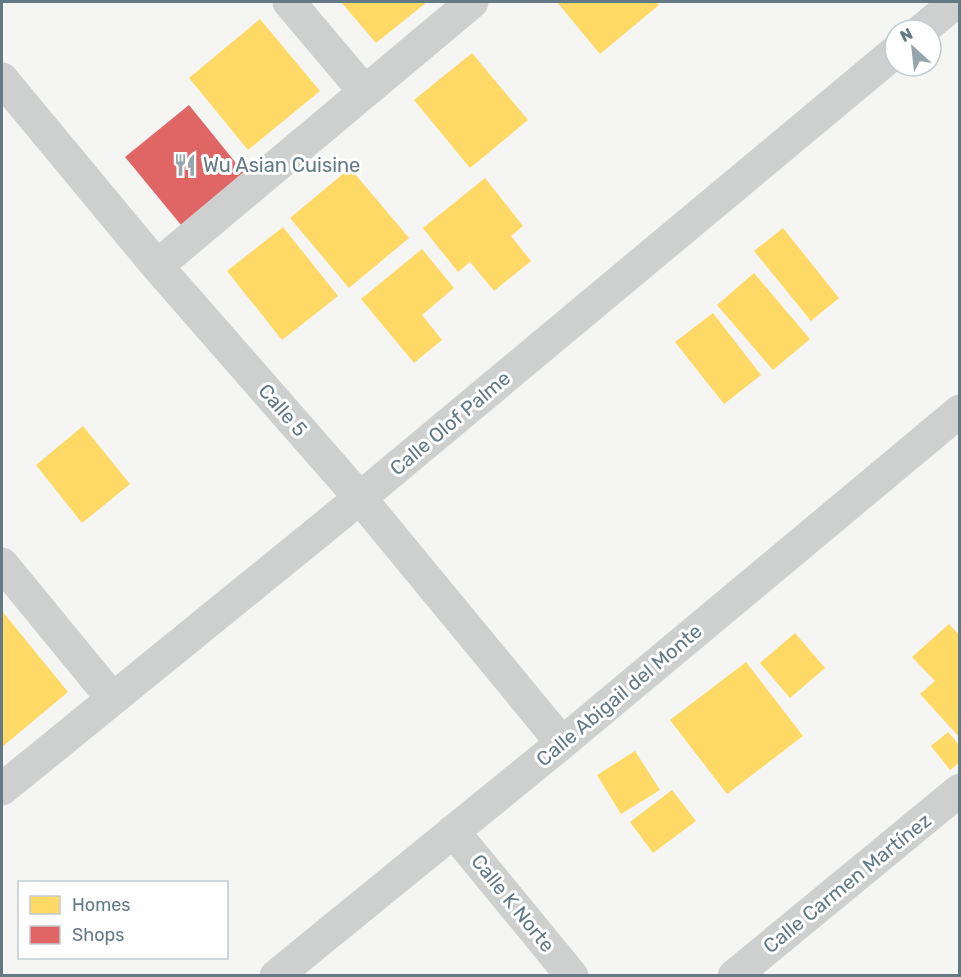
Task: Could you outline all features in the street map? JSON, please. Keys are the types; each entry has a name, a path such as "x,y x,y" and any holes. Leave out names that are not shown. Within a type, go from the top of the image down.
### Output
{"street":[{"path":"289,2 364,91"},
{"path":"157,266 472,2"},
{"path":"937,18 958,2"},
{"name":"Calle Olof Palme","path":"2,789 360,498 883,62"},
{"name":"Calle 5","path":"2,80 157,266 360,498 562,743"},
{"name":"Calle Abigail del Monte","path":"276,975 562,743 960,411"},
{"path":"2,564 112,698"},
{"name":"Calle Carmen Martínez","path":"734,975 960,790"},
{"name":"Calle K Norte","path":"453,831 572,975"}],"building: Homes":[{"path":"341,2 427,2 376,43"},
{"path":"557,2 656,2 659,5 600,54"},
{"path":"260,19 320,91 248,150 189,78"},
{"path":"472,53 528,120 470,168 414,100"},
{"path":"350,168 409,238 349,288 290,218"},
{"path":"485,178 523,226 511,236 531,261 494,291 470,262 458,272 423,228"},
{"path":"283,227 338,296 282,340 227,271"},
{"path":"783,228 839,298 811,321 754,251"},
{"path":"422,249 454,288 422,315 442,340 414,363 361,299"},
{"path":"754,273 810,339 773,370 717,305"},
{"path":"713,313 761,375 724,404 675,342"},
{"path":"83,426 130,484 82,523 36,465"},
{"path":"2,611 68,692 2,747"},
{"path":"949,624 960,636 960,738 920,694 935,681 912,657"},
{"path":"795,633 825,668 790,698 760,663"},
{"path":"746,662 803,736 727,794 670,720"},
{"path":"948,732 960,746 960,762 950,770 931,746"},
{"path":"635,751 660,790 621,814 597,775"},
{"path":"672,790 696,821 653,853 630,822"}],"building: Shops":[{"name":"Wu Asian Cuisine","path":"189,105 244,173 181,225 125,157"}],"place":[{"name":"Wu Asian Cuisine","path":"185,165"}]}
